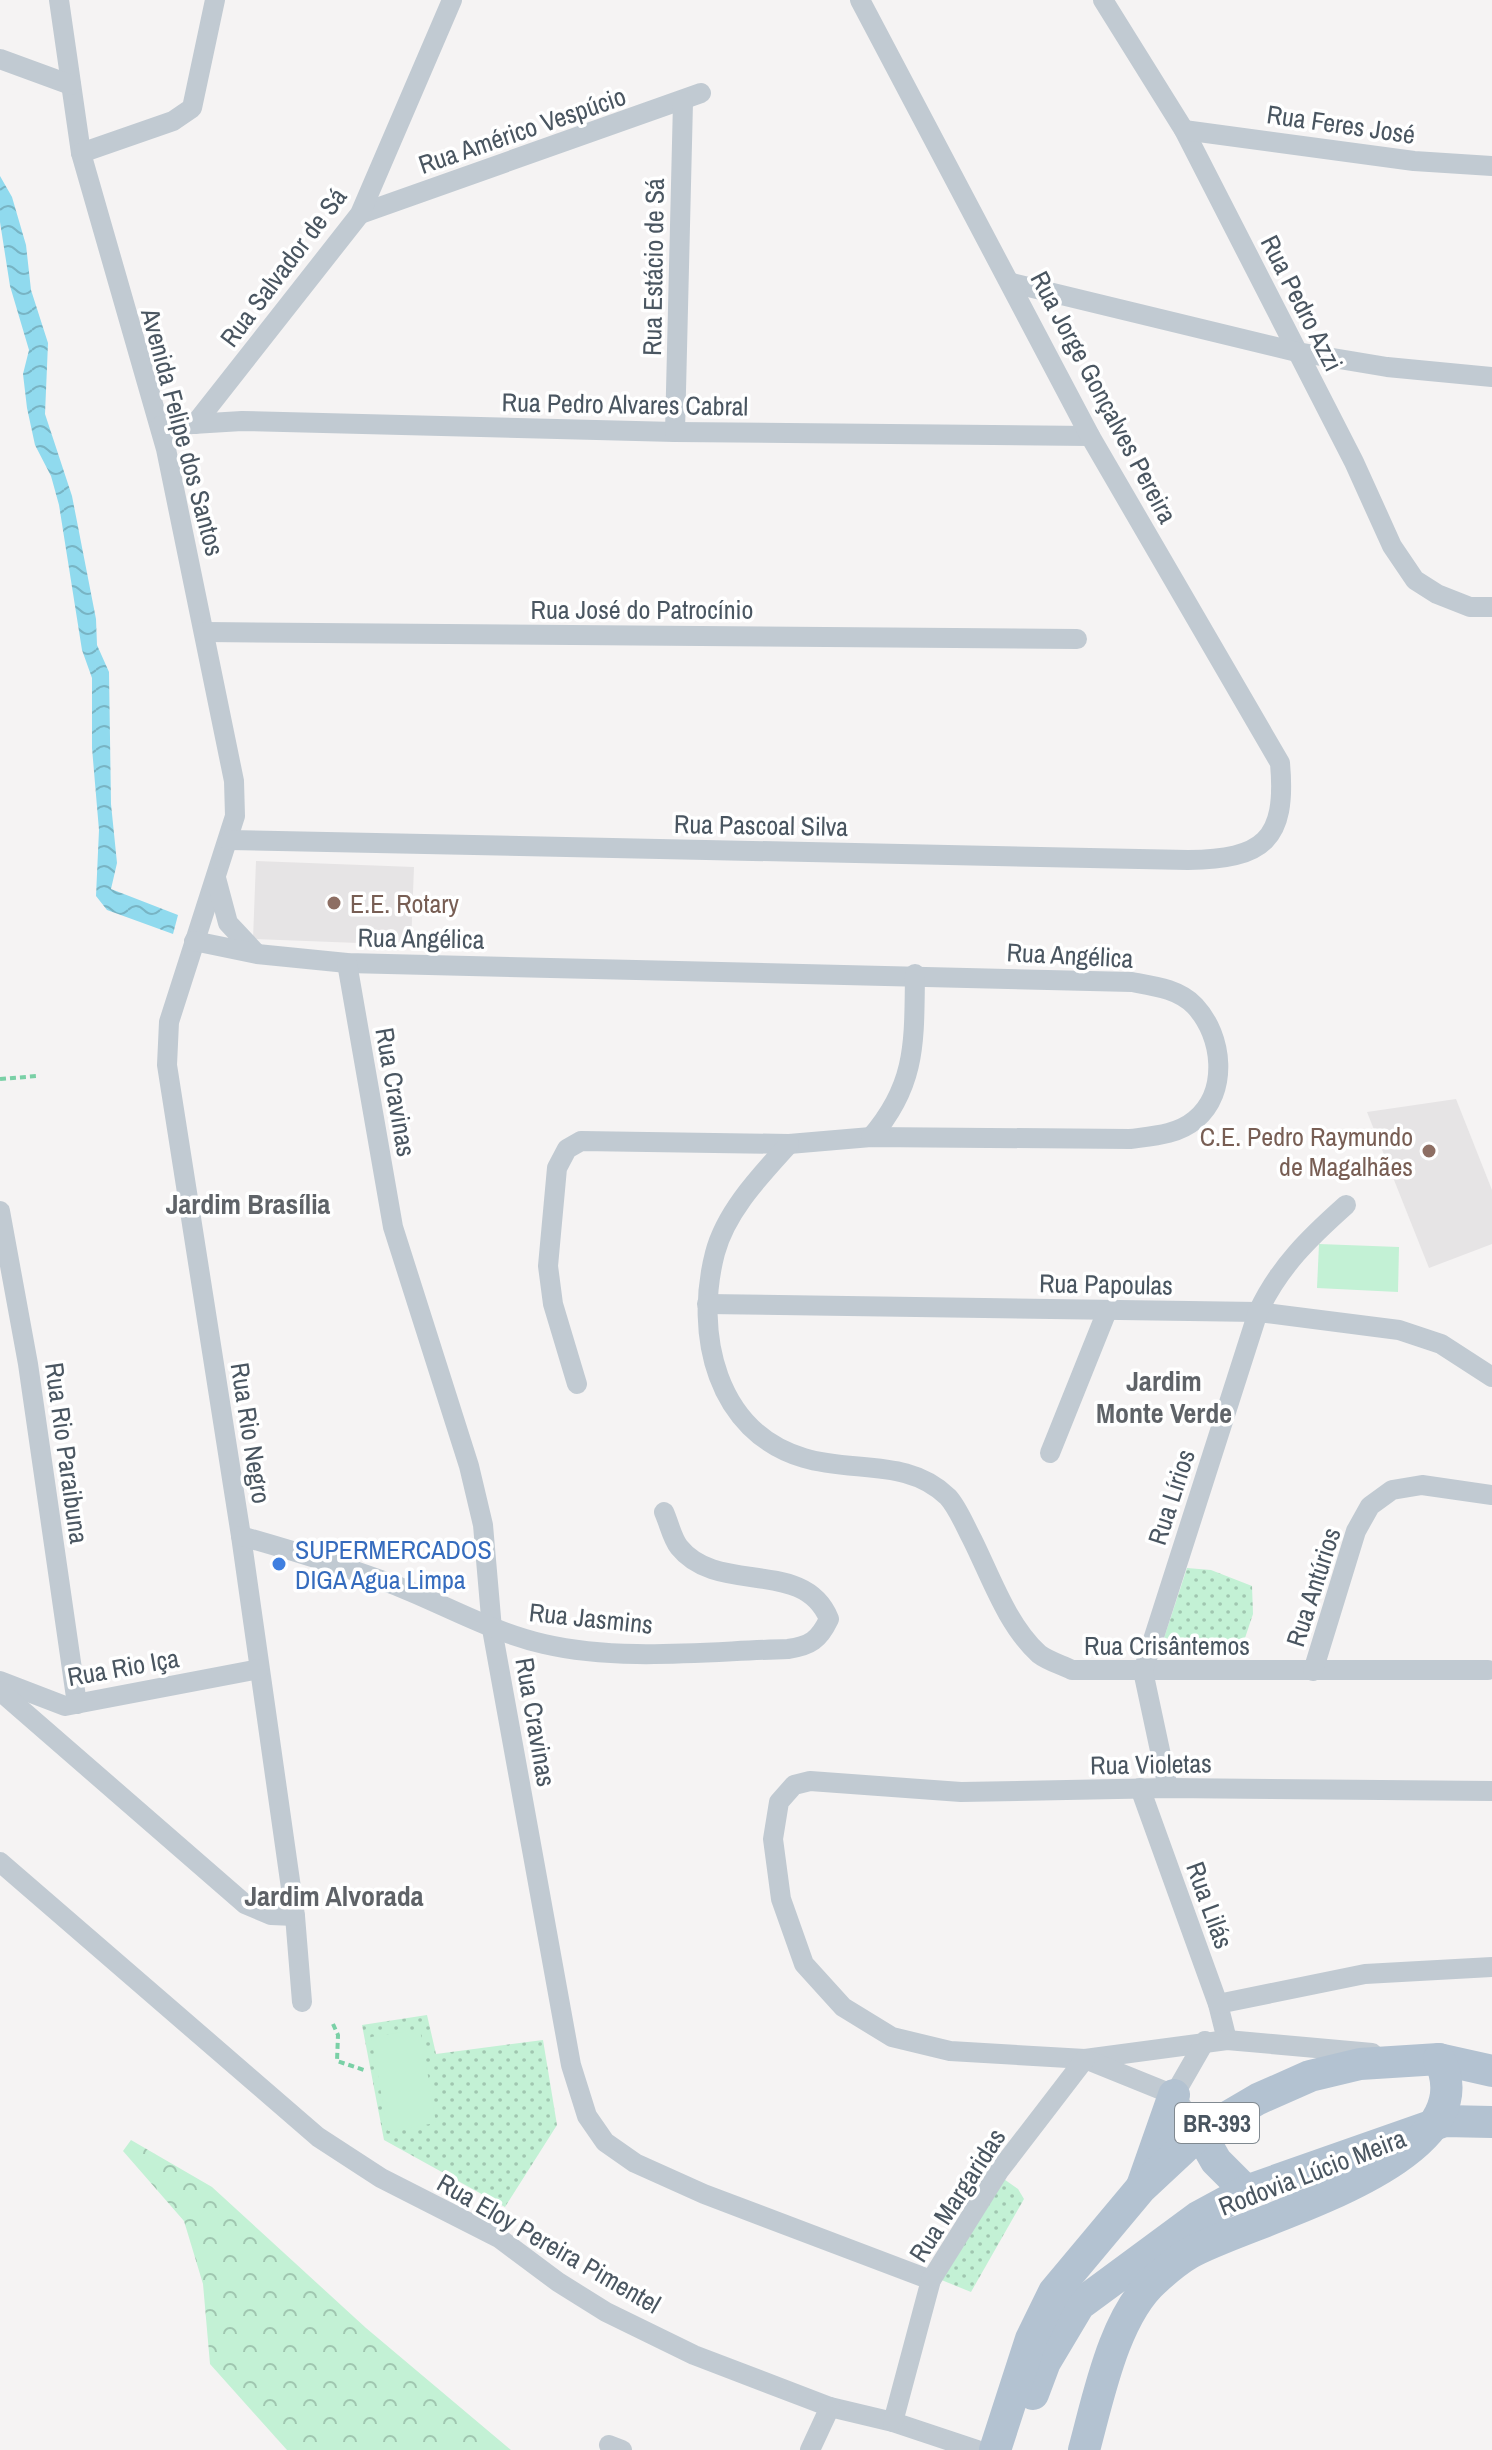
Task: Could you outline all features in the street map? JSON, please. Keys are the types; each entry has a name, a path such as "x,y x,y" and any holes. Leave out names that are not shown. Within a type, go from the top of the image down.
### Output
{"main road":[{"name":"BR-393","path":"995,2450 1031,2339 1054,2292 1141,2188 1200,2133 1258,2099 1310,2076 1360,2064 1439,2059 1492,2071"},
{"path":"1084,2450 1105,2373 1130,2311 1153,2281 1191,2253 1389,2171 1424,2147 1445,2121 1452,2087 1450,2075 1439,2059"},
{"path":"1141,2188 1174,2095"},
{"name":"Rodovia Lúcio Meira","path":"1016,2450 1045,2362 1079,2305 1106,2282 1198,2217 1246,2191 1445,2121 1492,2122"},
{"path":"1200,2133 1216,2161 1246,2191"},
{"path":"1106,2282 1151,2257 1238,2234"}],"street":[{"name":"Avenida Felipe dos Santos","path":"59,0 81,153 160,426 206,632 234,781 235,816 216,878"},
{"path":"81,153 173,121 192,108 215,0"},
{"name":"Rua Salvador de Sá","path":"195,424 360,214 452,0"},
{"name":"Rua Jorge Gonçalves Pereira","path":"860,0 1090,436 1280,763 1283,794 1278,822"},
{"name":"Rua Pedro Azzi","path":"1103,0 1184,130 1392,546 1415,580 1437,594 1470,607 1492,607"},
{"path":"0,59 71,85"},
{"name":"Rua Américo Vespúcio","path":"360,214 692,98"},
{"name":"Rua Estácio de Sá","path":"675,432 692,98"},
{"name":"Rua Feres José","path":"1184,130 1414,161 1492,166"},
{"path":"1012,283 1297,352 1387,367 1492,377"},
{"name":"Rua Pedro Alvares Cabral","path":"160,426 242,421 675,432 1090,436"},
{"name":"Rua José do Patrocínio","path":"206,632 1077,639"},
{"name":"Rua Pascoal Silva","path":"229,840 1227,859 1260,847 1278,822"},
{"path":"216,878 228,923 240,940 257,954"},
{"name":"Rua Rio Negro","path":"216,878 169,1022 167,1065 241,1536 295,1916 302,2002"},
{"name":"Rua Angélica","path":"194,941 257,954 347,963 915,974 1132,982 1169,990 1195,1006 1212,1033 1220,1069 1214,1094 1196,1119 1165,1135 1142,1138 871,1137 789,1144 581,1141 567,1149 557,1168 548,1266 553,1304 577,1384"},
{"name":"Rua Cravinas","path":"347,963 393,1227 469,1466 483,1525 492,1629 571,2065 587,2116 605,2142 635,2163 704,2194 931,2280"},
{"path":"871,1137 893,1111 907,1079 914,1047 915,974"},
{"name":"Rua Crisântemos","path":"789,1144 745,1193 715,1251 707,1304 714,1372 734,1409 766,1441 804,1458 900,1471 925,1479 949,1499 1013,1621 1040,1655 1072,1670 1488,1670"},
{"name":"Rua Lírios","path":"1168,1788 1143,1671 1258,1312 1273,1279 1303,1244 1346,1205"},
{"name":"Rua Rio Paraibuna","path":"0,1211 30,1378 71,1705 57,1726 72,1756"},
{"name":"Rua Papoulas","path":"707,1304 1258,1312 1399,1330 1441,1344 1492,1377"},
{"path":"1050,1453 1107,1311"},
{"name":"Rua Antúrios","path":"1313,1671 1356,1531 1370,1506 1392,1490 1422,1485 1492,1495"},
{"name":"Rua Jasmins","path":"241,1536 318,1557 400,1588 492,1629 547,1645 620,1652 808,1646 822,1635 829,1619 822,1601 802,1588 719,1573 694,1561 677,1545 664,1512"},
{"name":"Rua Rio Iça","path":"0,1681 71,1705 259,1669"},
{"path":"0,1691 245,1904 271,1915 295,1916"},
{"name":"Rua Violetas","path":"1085,2059 950,2051 892,2037 843,2007 804,1964 781,1899 773,1839 779,1802 794,1785 810,1781 961,1792 1140,1788 1492,1791"},
{"name":"Rua Lilás","path":"1140,1788 1218,2004 1227,2040"},
{"name":"Rua Eloy Pereira Pimentel","path":"0,1862 318,2137 381,2178 499,2238 606,2312 694,2355 830,2407 893,2422 965,2447"},
{"path":"1218,2004 1365,1974 1427,1968 1492,1967"},
{"path":"1085,2059 1227,2040 1439,2059"},
{"path":"1174,2095 1205,2041"},
{"path":"1085,2059 1174,2095 1200,2133"},
{"name":"Rua Margaridas","path":"893,2422 931,2280 999,2171 1085,2059"},
{"path":"810,2450 830,2407"}],"path":[{"path":"0,1079 37,1076"},
{"path":"333,2024 338,2035 337,2061 364,2070"}],"shaded area":[{"name":"E.E. Rotary","path":"256,861 414,867 411,945 253,939"},
{"name":"C.E. Pedro Raymundo de Magalhães","path":"1456,1099 1492,1190 1492,1244 1429,1268 1367,1112"}],"green space":[{"path":"1319,1244 1399,1247 1398,1292 1317,1288"},
{"path":"1187,1568 1211,1570 1252,1586 1253,1614 1240,1653 1181,1652 1163,1641"},
{"path":"427,2015 436,2054 543,2040 557,2125 505,2207 384,2140 362,2025"},
{"path":"420,2029 436,2123 388,2131 371,2037"},
{"path":"131,2140 212,2187 366,2328 511,2450 287,2450 210,2364 203,2284 184,2221 123,2151"},
{"path":"1001,2177 1018,2189 1024,2199 971,2292 939,2279"}],"water":[{"path":"0,176 12,197 26,245 31,290 48,343 45,414 72,496 96,619 97,645 109,672 111,804 117,863 111,889 178,915 173,934 107,910 96,896 99,830 92,748 92,678 82,650 59,505 51,476 35,445 27,408 23,374 29,350 10,286 0,222"}],"place":[{"name":"E.E. Rotary","path":"334,903"},
{"name":"C.E. Pedro Raymundo de Magalhães","path":"1429,1151"},
{"name":"SUPERMERCADOS DIGA Agua Limpa","path":"279,1564"}],"district":[{"name":"Jardim Brasília","path":"248,1204"},
{"name":"Jardim Monte Verde","path":"1164,1397"},
{"name":"Jardim Alvorada","path":"334,1896"}]}
